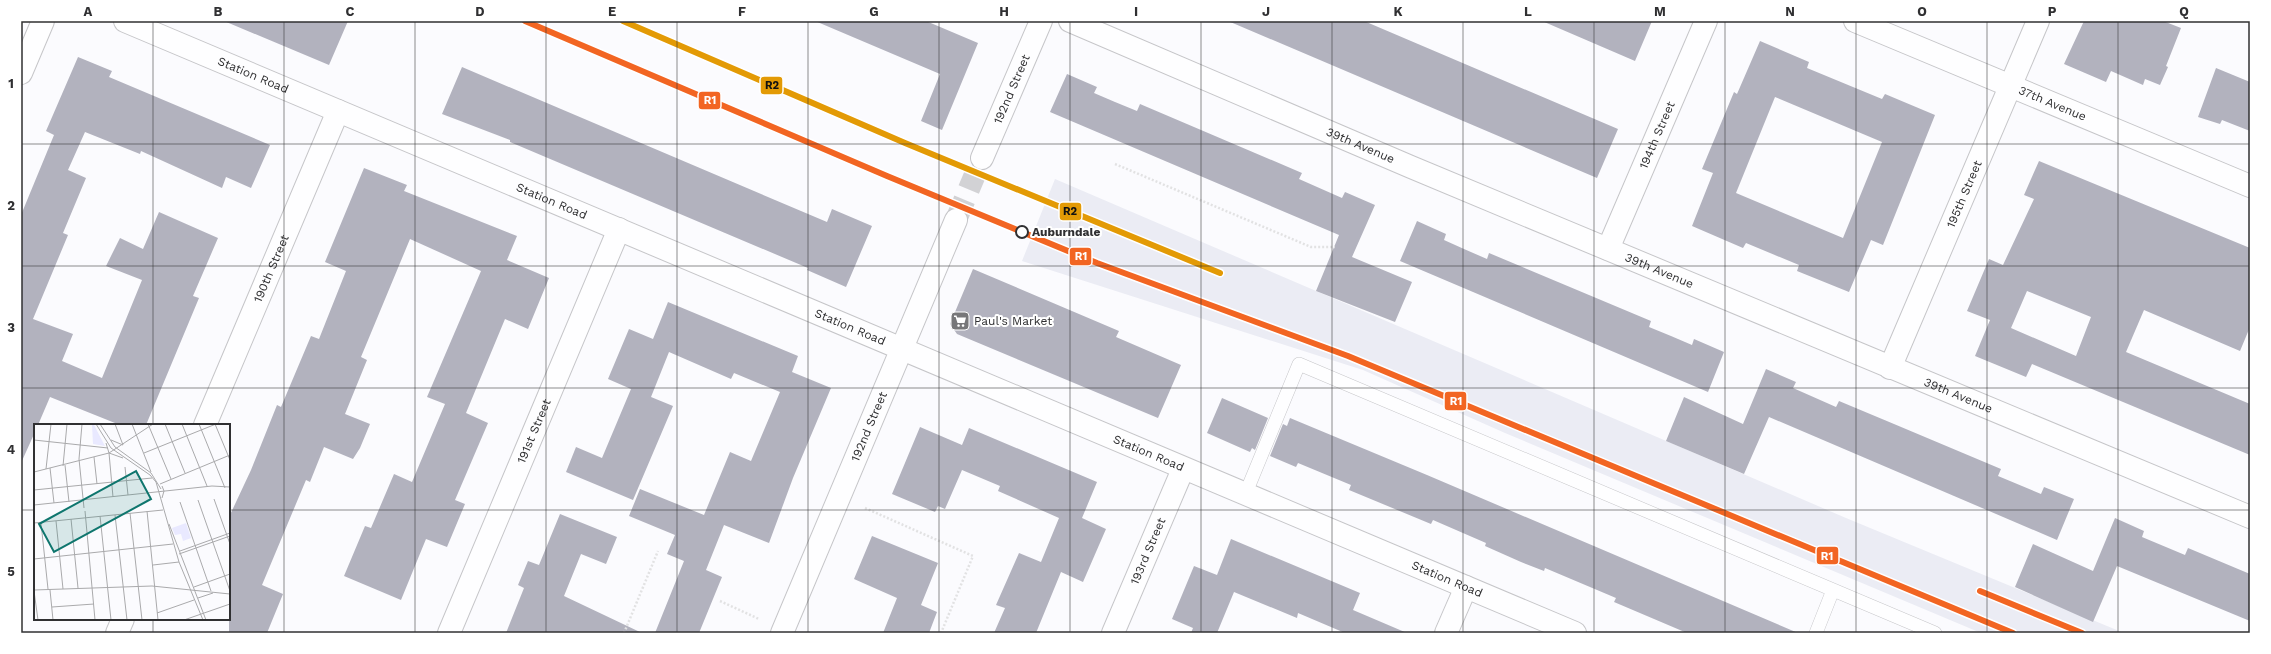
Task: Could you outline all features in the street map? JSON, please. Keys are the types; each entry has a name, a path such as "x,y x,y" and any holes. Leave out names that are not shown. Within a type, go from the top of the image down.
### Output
{"street":[{"path":"21,73 43,21"},
{"name":"Station Road","path":"125,21 1183,469 1575,633"},
{"name":"192nd Street","path":"982,158 1041,21"},
{"name":"39th Avenue","path":"1070,21 1890,368 2250,517"},
{"name":"194th Street","path":"1608,249 1706,21"},
{"name":"37th Avenue","path":"1855,21 2250,186"},
{"name":"195th Street","path":"1890,368 2038,21"},
{"name":"190th Street","path":"205,424 338,111"},
{"name":"192nd Street","path":"782,633 956,220"},
{"name":"191st Street","path":"449,633 619,229"},
{"name":"193rd Street","path":"1113,633 1183,469"},
{"path":"1446,633 1466,587"},
{"path":"117,633 123,620"}],"lane":[{"path":"1245,495 1299,364 1935,633"},
{"path":"1816,633 1833,590"}],"path":[{"path":"1115,164 1311,246 1335,247"},
{"path":"865,508 973,556 941,633"},
{"path":"624,633 658,551"},
{"path":"720,601 758,619"}],"shaded area":[{"path":"1055,179 1846,518 2124,633 1981,633 1505,433 1363,370 1022,261"}],"building":[{"path":"224,21 348,21 329,65"},
{"path":"815,21 926,21 978,43 942,130 921,121 940,74"},
{"path":"1228,21 1364,21 1618,129 1597,178"},
{"path":"1542,21 1652,21 1635,61"},
{"path":"2084,21 2163,21 2181,28 2166,66 2168,67 2160,85 2145,79 2143,85 2111,71 2106,82 2064,64"},
{"path":"1760,41 1809,62 1807,68 1882,99 1885,94 1935,115 1883,245 1871,240 1849,292 1797,271 1799,265 1746,243 1743,248 1692,226 1713,173 1702,169 1734,92 1737,94","holes":["1775,97 1882,142 1843,238 1736,193"]},
{"path":"78,57 112,71 109,77 270,145 251,188 226,177 222,188 141,151 140,154 85,132 68,170 86,178 63,233 68,235 33,319 73,334 62,361 102,378 142,280 106,266 120,238 143,249 159,212 218,238 193,296 199,298 146,424 118,424 50,397 38,424 34,424 34,434 21,463 21,215 54,135 46,131"},
{"path":"462,67 827,222 832,209 872,226 846,287 807,270 808,268 510,142 510,140 442,114"},
{"path":"2216,68 2250,82 2250,131 2222,120 2220,124 2198,117"},
{"path":"1067,74 1097,87 1094,93 1115,102 1137,111 1140,104 1302,173 1299,179 1342,198 1345,192 1375,205 1352,257 1412,282 1395,322 1316,291 1339,235 1050,112"},
{"path":"2039,161 2250,248 2250,327 2240,351 2144,310 2126,352 2250,404 2250,455 2032,364 2026,377 1975,356 1990,320 1967,311 1989,259 2003,265 2034,199 2024,195","holes":["2027,291 2091,317 2076,356 2011,328"]},
{"path":"364,168 407,185 404,191 517,236 507,260 549,278 528,329 505,319 466,413 488,423 455,500 465,504 447,547 426,539 401,600 344,576 365,526 371,528 394,474 412,482 445,404 427,397 481,271 410,239 361,357 367,360 345,414 370,424 360,448 353,459 324,447 310,482 306,480 262,585 283,594 267,633 229,633 230,515 251,470 277,405 281,407 311,336 319,339 346,271 325,262"},
{"path":"1417,221 1446,234 1444,240 1487,259 1489,253 1651,321 1649,327 1692,345 1694,339 1724,352 1708,392 1400,261"},
{"path":"973,269 1119,331 1116,337 1181,365 1158,418 957,334 950,324"},
{"path":"668,302 798,356 792,372 831,388 793,478 769,543 724,525 706,570 722,577 699,633 655,633 684,561 667,554 675,535 629,516 640,489 704,515 730,452 751,461 780,392 734,373 731,379 669,352 651,397 673,406 633,500 566,472 576,447 602,458 631,389 608,379 629,329 653,339"},
{"path":"1766,369 1796,382 1793,388 1836,407 1839,401 2001,469 1998,476 2041,494 2044,487 2074,499 2057,540 1769,417 1744,474 1666,441 1684,397 1743,424"},
{"path":"1222,398 1268,418 1255,450 1252,448 1250,452 1207,433"},
{"path":"1290,418 1798,633 1687,633 1614,602 1616,598 1545,568 1544,571 1521,562 1485,546 1486,543 1433,520 1431,524 1349,490 1351,485 1298,463 1296,467 1270,456 1283,424 1287,426"},
{"path":"920,427 962,445 969,428 1097,482 1082,518 1106,529 1083,582 1061,572 1036,633 994,633 1005,608 996,605 1019,553 1041,562 1059,518 998,491 1000,486 962,470 945,509 938,506 935,512 892,494"},
{"path":"560,514 617,537 606,564 581,554 564,596 642,633 506,633 524,588 518,585 528,561 539,565"},
{"path":"2115,518 2144,531 2142,537 2185,555 2188,548 2250,574 2250,621 2117,566 2093,622 2015,587 2033,544 2093,571"},
{"path":"872,536 938,563 921,605 937,612 929,633 883,633 897,598 854,579"},
{"path":"1231,539 1360,593 1353,610 1407,633 1345,633 1298,613 1297,618 1234,592 1217,633 1191,633 1193,628 1172,619 1194,566 1217,575"}],"tunnel":[{"path":"956,220 982,158"}],"transit line":[{"name":"R1","path":"525,21 887,176 1097,263 1348,356 2013,633"},
{"name":"R2","path":"623,21 905,143 1220,273"},
{"name":"R1","path":"1980,591 2082,633"}],"place":[{"name":"Auburndale","path":"1022,232"},
{"name":"Paul's Market","path":"960,321"}]}
